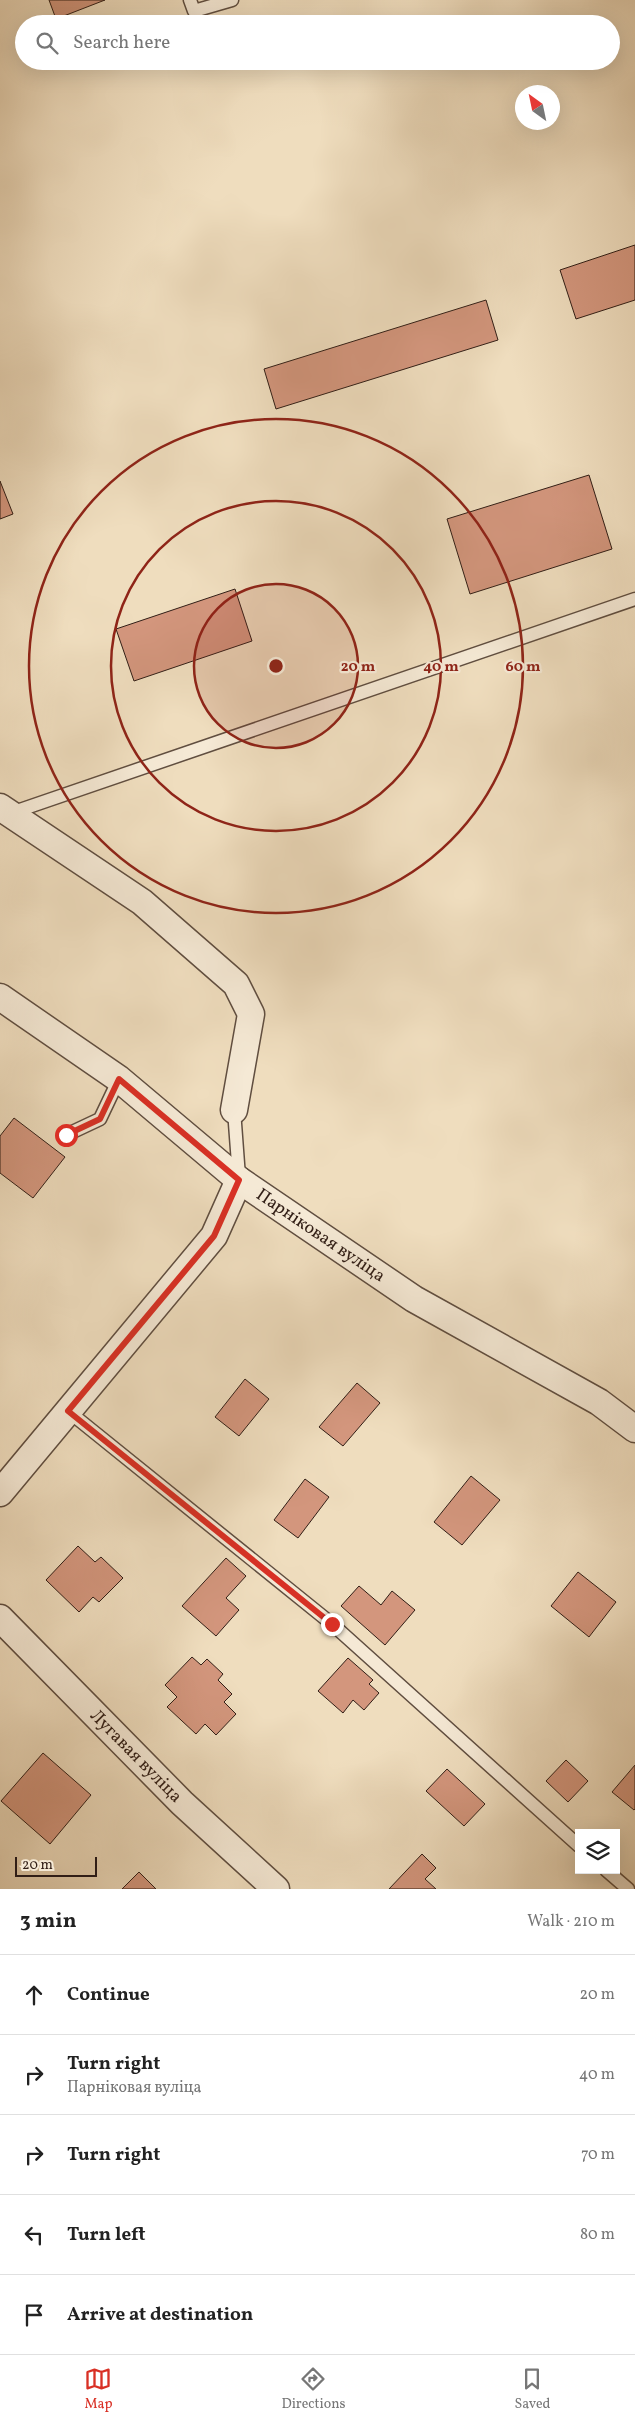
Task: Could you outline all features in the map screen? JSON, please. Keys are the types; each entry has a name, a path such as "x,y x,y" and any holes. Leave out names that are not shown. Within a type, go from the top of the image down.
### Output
{"street":[{"path":"5,810 142,902 236,984 251,1014 234,1110"},
{"name":"Парніковая вуліца","path":"0,996 119,1079 239,1180 414,1299 598,1402 635,1429"},
{"path":"0,1493 214,1236 239,1180"},
{"name":"Лугавая вуліца","path":"0,1618 182,1803 276,1889"}],"lane":[{"path":"190,0 194,10 232,0"},
{"path":"5,810 635,599"},
{"path":"66,1135 100,1119 119,1079"},
{"path":"234,1110 239,1180"},
{"path":"68,1411 332,1624 575,1842"},
{"path":"611,1874 628,1889"}],"building":[{"path":"49,0 105,0 66,15 55,15"},
{"path":"635,245 635,300 576,319 560,270"},
{"path":"486,300 498,340 276,409 264,369"},
{"path":"589,475 612,549 470,594 447,519"},
{"path":"0,481 13,514 0,519"},
{"path":"235,589 252,641 134,681 116,629"},
{"path":"14,1118 65,1157 33,1198 0,1173 0,1136"},
{"path":"245,1379 269,1399 239,1436 215,1417"},
{"path":"357,1383 380,1403 343,1446 319,1427"},
{"path":"471,1476 500,1500 462,1545 434,1522"},
{"path":"305,1479 329,1497 298,1538 274,1520"},
{"path":"78,1546 95,1562 101,1557 123,1578 99,1602 93,1597 79,1612 46,1580"},
{"path":"226,1558 246,1576 226,1598 239,1610 216,1636 182,1606"},
{"path":"578,1572 616,1602 589,1637 551,1606"},
{"path":"359,1586 381,1605 392,1591 415,1610 385,1645 341,1606"},
{"path":"192,1657 201,1665 207,1659 223,1674 218,1680 232,1694 224,1702 236,1714 216,1735 205,1724 196,1734 167,1707 177,1697 165,1685"},
{"path":"348,1658 373,1680 369,1684 379,1693 364,1710 353,1700 343,1713 318,1691"},
{"path":"43,1753 91,1795 50,1844 1,1801"},
{"path":"566,1760 588,1781 568,1802 546,1781"},
{"path":"635,1765 635,1809 634,1810 612,1792"},
{"path":"447,1769 485,1804 464,1826 426,1791"},
{"path":"422,1854 436,1868 425,1879 436,1889 389,1889"},
{"path":"139,1872 156,1889 122,1889"}],"route":[{"path":"66,1135 100,1119 119,1079 239,1180 214,1236 68,1411 332,1624"}]}
